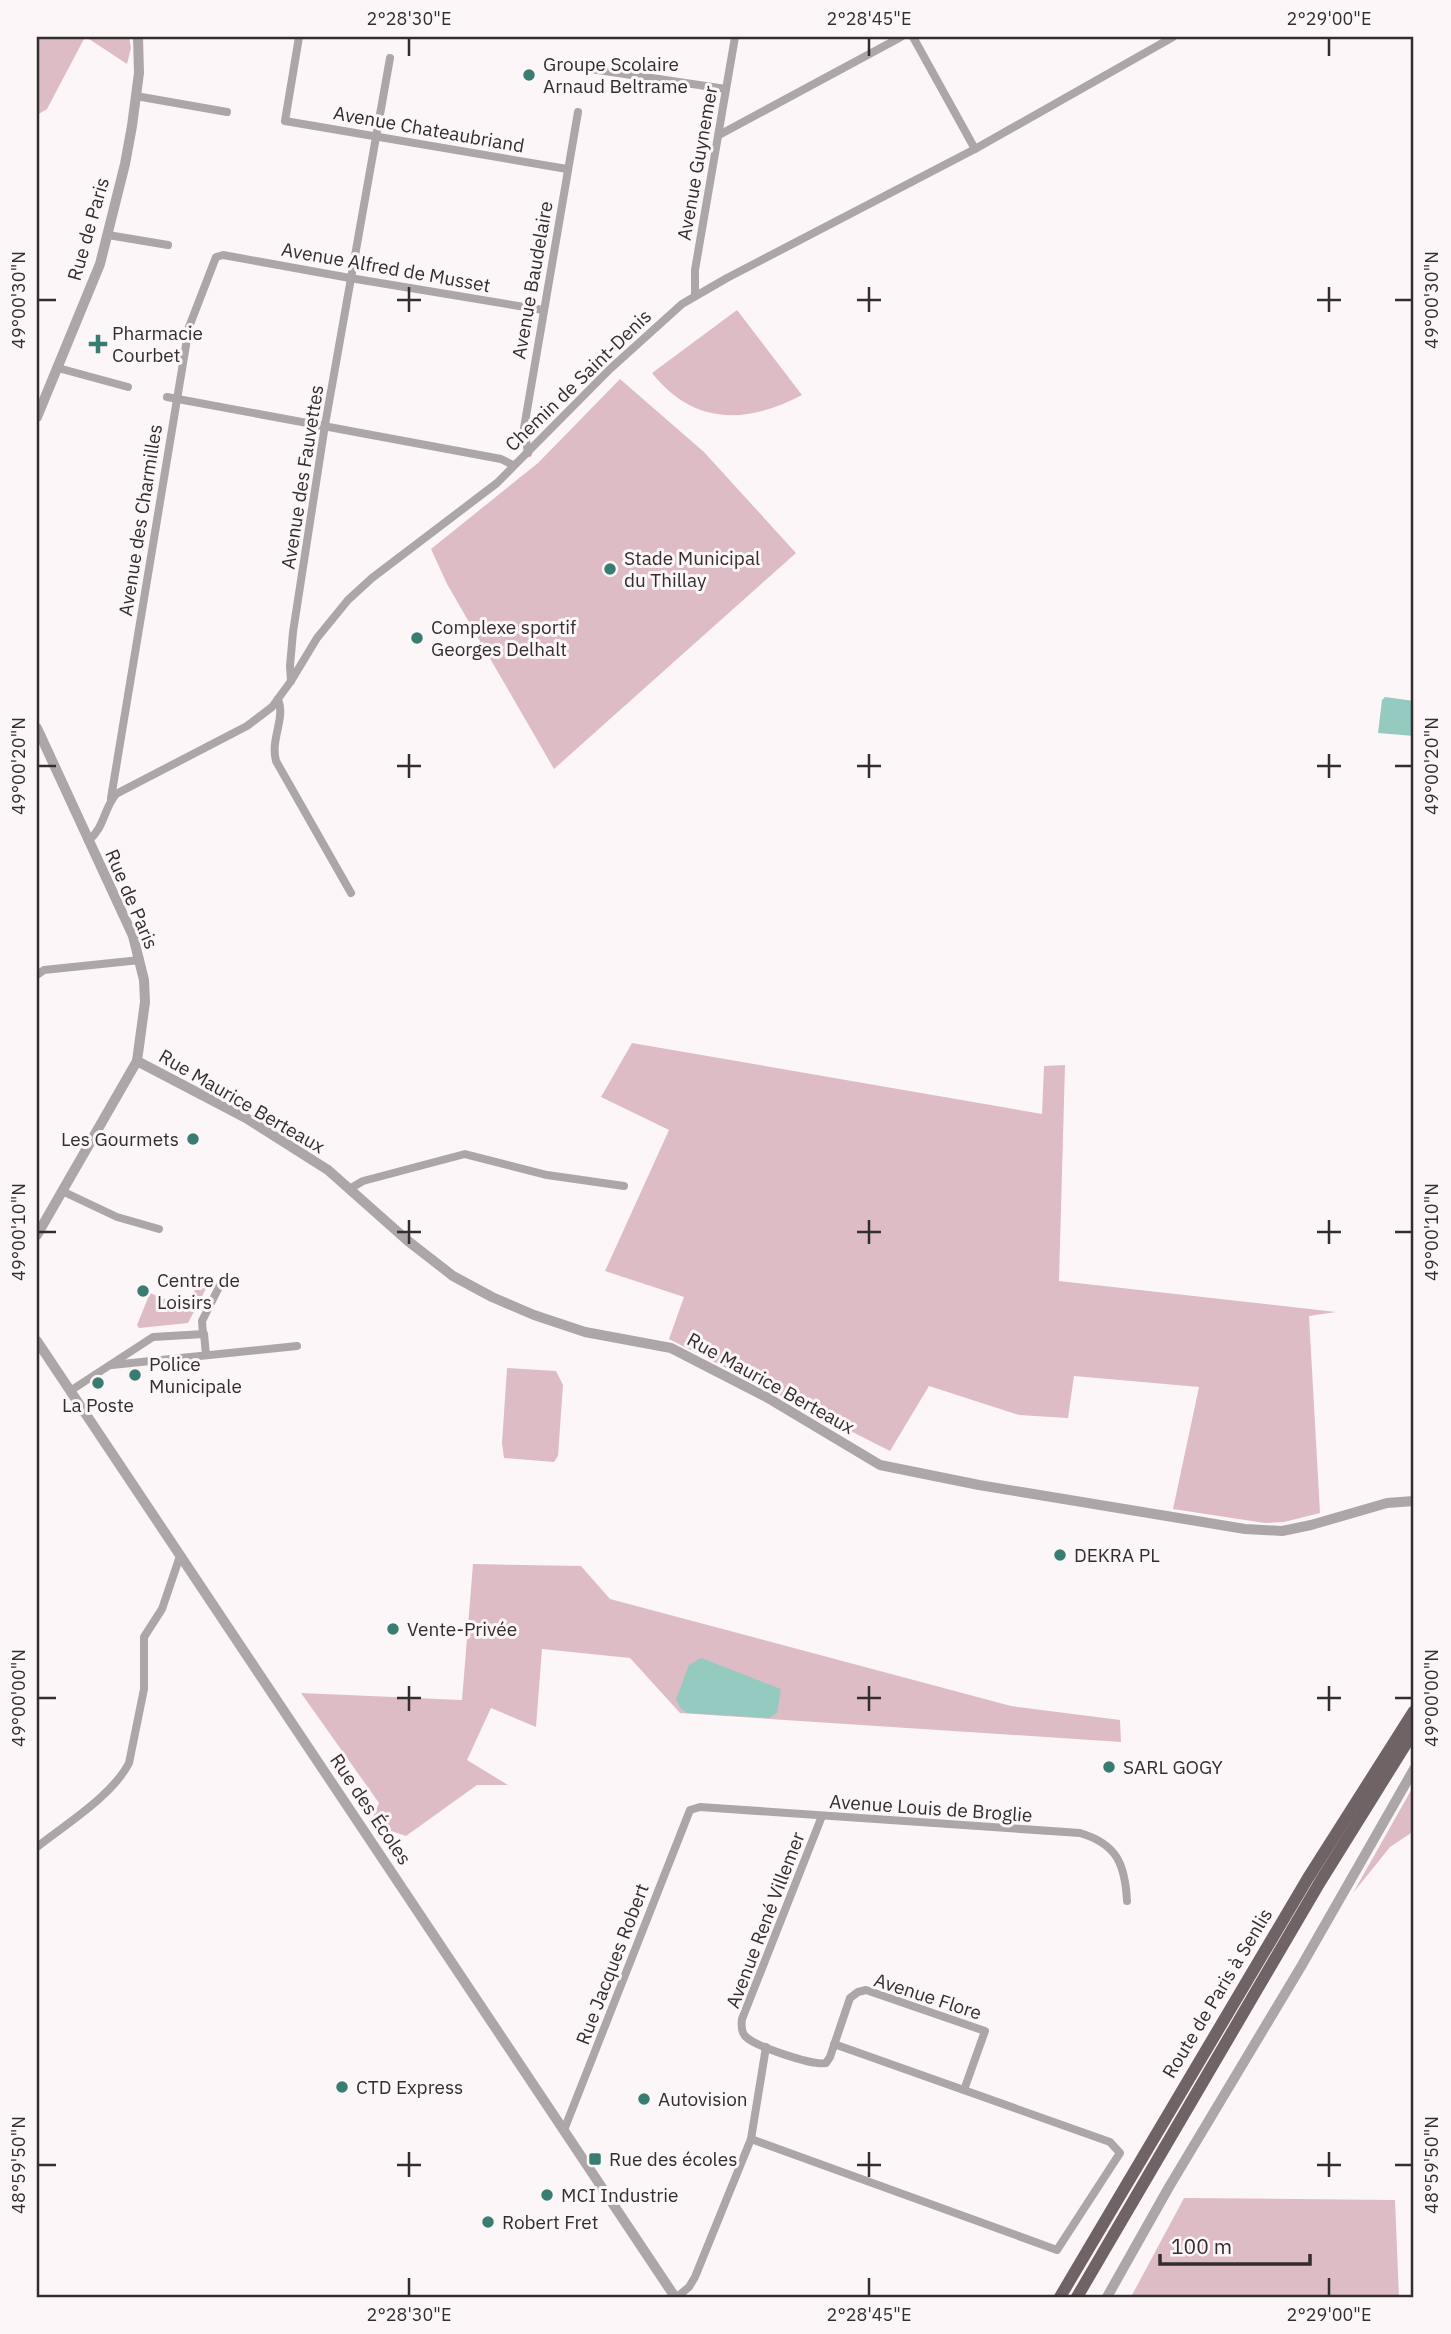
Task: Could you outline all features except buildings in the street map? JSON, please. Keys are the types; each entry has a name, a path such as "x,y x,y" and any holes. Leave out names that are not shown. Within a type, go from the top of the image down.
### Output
{"main road":[{"name":"Route de Paris à Senlis","path":"1060,2297 1308,1878 1414,1711"},
{"name":"Route de Paris à Senlis","path":"1077,2297 1299,1917 1414,1731"}],"street":[{"name":"Avenue Chateaubriand","path":"299,37 285,121 567,169"},
{"name":"Avenue Guynemer","path":"695,296 695,270 735,37"},
{"path":"719,135 901,37"},
{"path":"913,37 975,149"},
{"name":"Chemin de Saint-Denis","path":"110,801 122,789 247,726 272,707 317,638 348,600 372,578 497,483 636,345 695,296 975,149 1173,37"},
{"name":"Rue de Paris","path":"37,417 40,400 58,368 100,264 108,235 125,164 136,96 139,40"},
{"name":"Avenue des Fauvettes","path":"291,681 293,632 325,425 390,58"},
{"path":"591,69 726,89"},
{"path":"136,96 227,112"},
{"name":"Avenue Baudelaire","path":"528,453 524,428 578,112"},
{"path":"108,235 168,245"},
{"name":"Avenue Alfred de Musset","path":"223,255 543,310"},
{"name":"Avenue des Charmilles","path":"110,801 171,397 189,327 216,257 223,255"},
{"path":"58,368 128,387"},
{"path":"171,397 500,458 513,465"},
{"path":"278,699 282,708 275,736 276,761 351,893"},
{"name":"Rue de Paris","path":"37,728 133,936 140,960 145,1002 137,1061 37,1235"},
{"path":"88,841 100,831 110,801"},
{"path":"39,970 140,960"},
{"name":"Rue Maurice Berteaux","path":"137,1061 246,1118 328,1170 408,1241 453,1276 534,1315 585,1332 671,1348 768,1398 880,1465 979,1485 1245,1529 1282,1531 1387,1503 1414,1501"},
{"path":"351,1188 363,1181 465,1154 547,1175 624,1186"},
{"path":"62,1191 117,1217 159,1229"},
{"path":"206,1355 202,1321 222,1280"},
{"path":"70,1391 153,1337 203,1334"},
{"name":"Rue des Écoles","path":"37,1341 676,2297"},
{"path":"112,1365 297,1346"},
{"path":"37,1847 106,1792 124,1773 144,1689 144,1637 162,1609 180,1556"},
{"path":"1107,2297 1414,1769"},
{"name":"Avenue Louis de Broglie","path":"690,1811 700,1807 1080,1833 1100,1839 1114,1853 1126,1879 1127,1901"},
{"name":"Rue Jacques Robert","path":"564,2130 690,1811"},
{"name":"Avenue René Villemer","path":"766,2047 751,2041 744,2034 741,2028 742,2020 822,1816"},
{"name":"Avenue Flore","path":"834,2044 850,1998 866,1990 985,2031 964,2091"},
{"path":"676,2297 689,2287 695,2277 751,2139 766,2047 821,2065 830,2057 834,2044 1110,2142 1120,2153 1057,2250 751,2139"}],"shaded area":[{"path":"37,37 85,37 47,109 37,115"},
{"path":"86,37 129,37 131,48 127,64"},
{"path":"737,310 802,395 761,411 722,415 685,403 652,373"},
{"name":"Stade Municipal du Thillay","path":"620,379 704,452 796,553 554,769 447,584 431,549 538,463"},
{"path":"1385,697 1414,701 1414,736 1378,733 1382,700"},
{"path":"632,1043 1042,1114 1044,1066 1065,1065 1059,1281 1336,1312 1309,1316 1320,1513 1284,1522 1265,1523 1173,1509 1199,1387 1074,1376 1068,1418 1019,1415 929,1386 890,1451 669,1339 684,1297 605,1271 669,1130 601,1097"},
{"path":"201,1276 210,1281 188,1323 139,1328 137,1325 150,1293 187,1308"},
{"path":"507,1368 556,1371 563,1385 558,1456 554,1462 504,1458 502,1443"},
{"path":"473,1564 581,1566 610,1599 1011,1706 1120,1720 1121,1742 680,1713 630,1658 542,1649 536,1727 491,1708 467,1760 508,1785 477,1785 406,1836 370,1824 379,1803 301,1693 462,1700"},
{"path":"701,1658 781,1689 777,1713 769,1718 687,1713 681,1709 676,1699 689,1665"},
{"path":"1414,1785 1414,1831 1390,1847 1353,1893"},
{"path":"1184,2198 1395,2200 1399,2297 1131,2297"}],"place":[{"name":"Groupe Scolaire Arnaud Beltrame","path":"529,75"},
{"name":"Pharmacie Courbet","path":"98,344"},
{"name":"Stade Municipal du Thillay","path":"610,569"},
{"name":"Complexe sportif Georges Delhalt","path":"417,638"},
{"name":"Les Gourmets","path":"193,1139"},
{"name":"Centre de Loisirs","path":"143,1291"},
{"name":"Police Municipale","path":"135,1375"},
{"name":"La Poste","path":"98,1383"},
{"name":"DEKRA PL","path":"1060,1555"},
{"name":"Vente-Privée","path":"393,1629"},
{"name":"SARL GOGY","path":"1109,1767"},
{"name":"CTD Express","path":"342,2087"},
{"name":"Autovision","path":"644,2099"},
{"name":"Rue des écoles","path":"595,2159"},
{"name":"MCI Industrie","path":"547,2195"},
{"name":"Robert Fret","path":"488,2222"}]}
